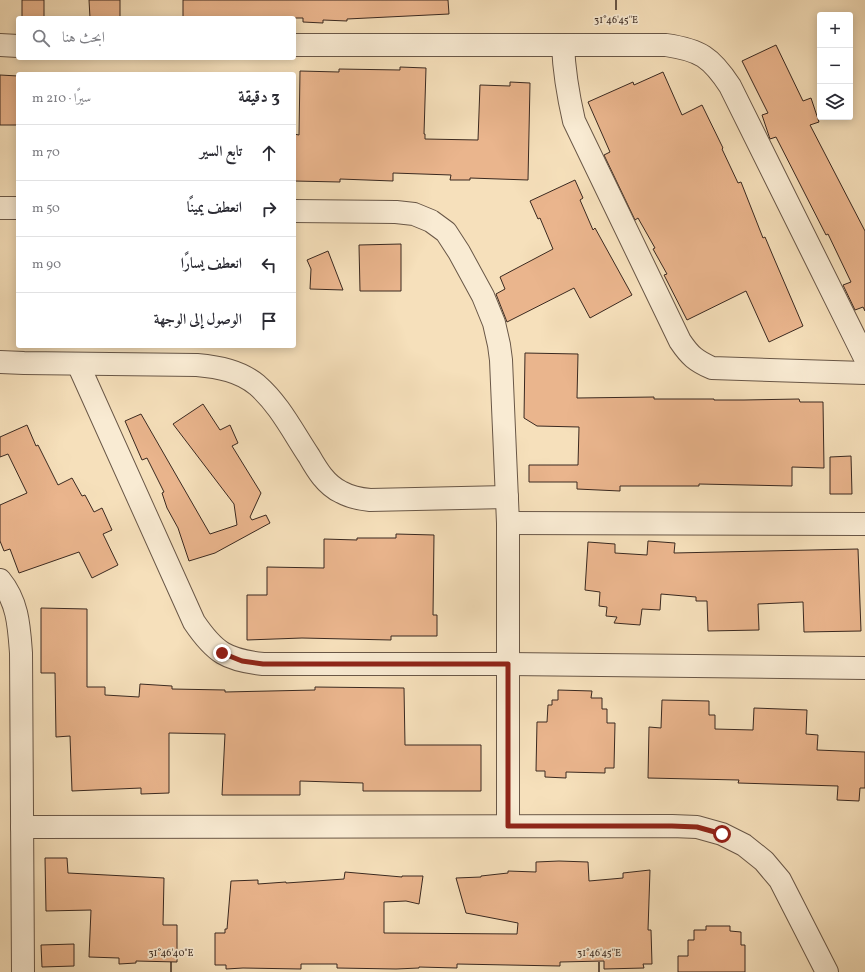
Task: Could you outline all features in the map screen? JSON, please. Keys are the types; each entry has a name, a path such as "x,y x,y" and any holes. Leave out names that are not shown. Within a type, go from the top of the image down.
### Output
{"street":[{"path":"0,45 16,46"},
{"path":"296,45 666,46 685,48 702,55 718,69 730,86 865,358"},
{"path":"563,46 564,70 574,121 680,341 688,353 699,363 712,368 865,373"},
{"path":"0,208 16,208"},
{"path":"296,211 396,212 414,214 431,221 446,232 459,252 492,316 498,337 501,360 508,523 508,826"},
{"path":"0,362 215,366 241,375 256,384 268,396 326,481 340,492 356,498 370,500 507,497"},
{"path":"78,364 194,622 206,639 222,653 242,661 263,664 508,664 865,668"},
{"path":"508,523 865,524"},
{"path":"0,580 7,589 13,601 19,625 20,639 22,685 23,972"},
{"path":"22,827 697,827 722,834 744,845 764,861 780,880 826,972"}],"building":[{"path":"22,0 44,0 44,16 22,16"},
{"path":"89,0 120,0 120,16 90,16"},
{"path":"183,0 448,0 449,14 347,19 347,21 323,20 323,23 303,22 303,18 296,18 296,16 183,16"},
{"path":"776,45 803,101 811,98 817,120 819,122 810,125 865,231 865,311 863,307 855,310 843,285 851,282 828,234 826,235 776,137 770,139 762,115 768,113 742,61"},
{"path":"400,67 426,68 425,139 478,140 480,85 510,86 510,82 530,83 528,180 470,178 470,180 450,180 451,175 393,173 393,181 340,179 340,182 296,181 296,134 299,135 300,71 339,72 339,69 400,70"},
{"path":"663,72 682,115 702,105 738,183 741,182 763,238 765,237 803,326 769,342 746,291 687,320 664,275 667,274 653,249 655,248 638,218 635,220 604,155 610,152 588,102 633,82 634,85"},
{"path":"0,75 16,76 16,125 0,125"},
{"path":"575,180 583,198 580,200 593,230 595,228 632,295 590,318 574,288 507,322 496,294 505,289 500,277 553,249 540,218 538,219 530,201"},
{"path":"401,244 401,291 360,291 359,245"},
{"path":"328,251 343,290 310,289 311,269 307,260"},
{"path":"525,353 578,354 577,398 654,397 654,399 714,400 799,399 800,402 823,402 824,468 792,467 792,486 699,484 699,486 620,486 620,491 577,489 577,482 529,482 529,465 578,465 579,427 537,426 524,418"},
{"path":"203,404 220,430 230,425 238,443 232,446 261,493 250,517 252,520 266,515 270,523 215,553 189,561 178,528 167,508 162,493 164,492 147,458 142,460 125,421 141,414 210,534 237,525 234,504 173,424"},
{"path":"27,425 36,446 38,445 58,485 72,478 82,496 85,495 94,512 102,508 112,530 103,534 118,565 92,578 79,552 19,573 10,549 4,551 0,541 0,505 27,493 8,454 0,457 0,437"},
{"path":"851,456 852,494 830,494 830,457"},
{"path":"396,534 434,535 433,615 437,615 437,636 391,636 391,640 302,638 247,640 247,595 267,595 267,567 324,568 324,539 357,540 357,538 396,538"},
{"path":"648,541 675,543 674,553 858,549 861,631 804,632 803,602 758,604 759,630 708,631 707,601 696,601 696,597 661,594 660,610 642,609 640,625 614,623 617,617 606,616 607,607 599,606 600,592 585,590 588,542 615,544 615,553 647,555"},
{"path":"41,608 87,609 87,687 105,687 105,695 139,697 140,684 172,686 172,689 225,690 225,692 315,690 315,687 404,688 405,745 481,745 481,791 363,791 363,783 300,781 300,795 222,795 225,734 169,733 169,793 141,794 141,788 72,791 70,736 56,737 55,673 41,673"},
{"path":"558,690 592,691 591,698 602,698 602,709 607,709 607,723 615,723 614,768 605,768 605,773 566,772 566,778 545,777 545,771 536,771 537,722 547,722 548,705 552,705 552,700 558,700"},
{"path":"662,700 709,701 709,715 715,715 715,729 753,730 754,708 807,710 806,734 818,735 817,750 865,752 865,788 860,788 859,801 837,800 838,786 738,783 739,780 648,778 649,727 661,728"},
{"path":"45,858 67,858 68,873 164,878 163,925 177,925 177,962 136,961 136,963 119,964 119,958 89,957 91,910 46,911"},
{"path":"536,862 588,862 589,881 623,878 623,873 650,870 648,930 651,930 652,964 643,964 644,968 604,969 604,961 560,962 560,966 457,964 457,968 419,967 396,969 337,968 337,964 301,964 301,969 226,969 226,965 215,965 215,933 225,933 225,929 227,929 231,881 258,880 258,884 344,879 345,872 402,877 423,876 419,904 406,901 384,902 384,933 517,934 518,923 466,913 456,878 481,877 508,873 508,871 536,872"},
{"path":"706,926 730,926 730,931 741,932 741,945 745,945 745,972 678,972 678,956 688,956 688,940 694,940 694,930 706,930"},
{"path":"74,944 74,966 42,967 41,945"}],"route":[{"path":"222,653 242,661 263,664 508,664 508,826 672,826 697,827 722,834"}]}
